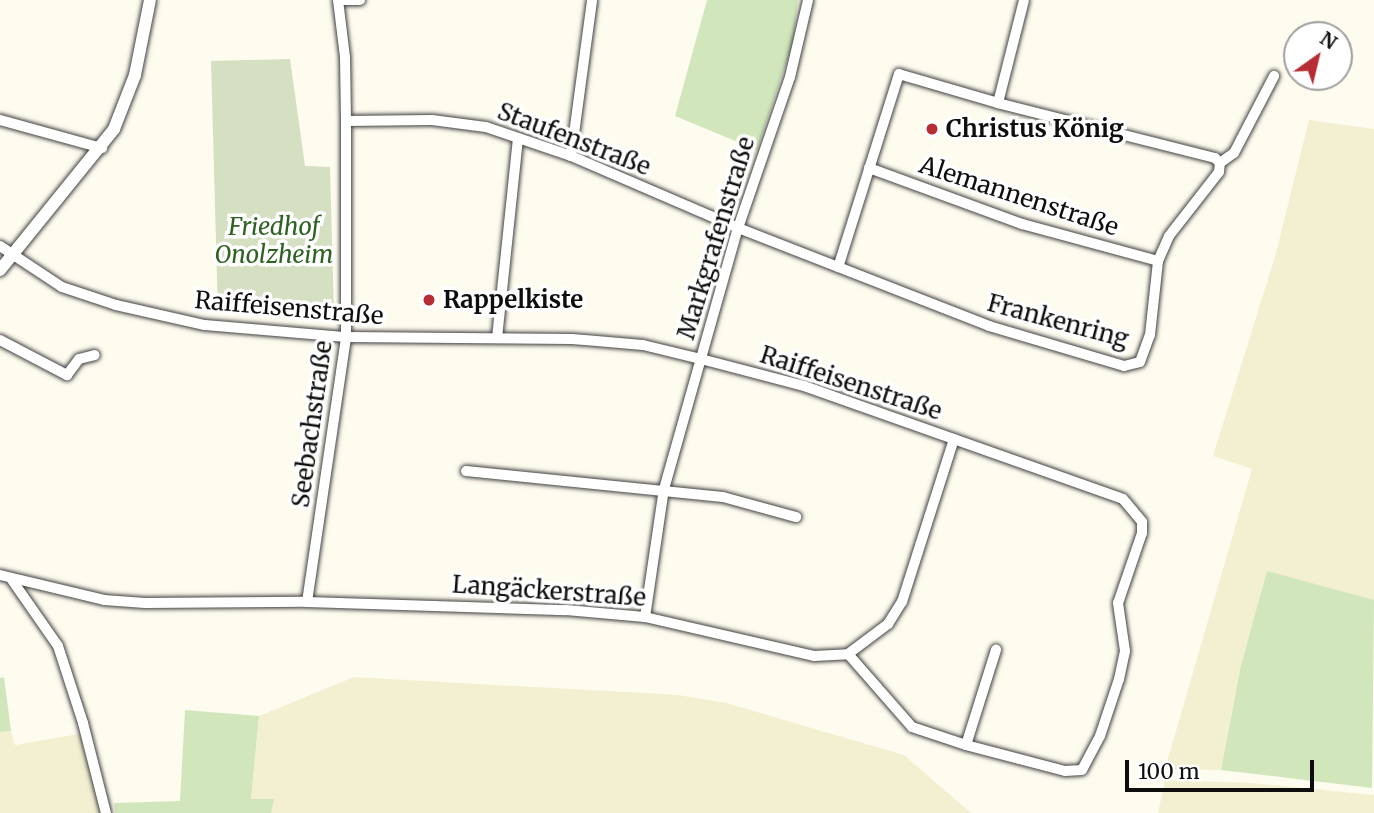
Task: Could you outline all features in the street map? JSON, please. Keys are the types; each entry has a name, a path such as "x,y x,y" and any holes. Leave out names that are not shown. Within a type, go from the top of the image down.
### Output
{"street":[{"path":"0,270 114,130 135,75 150,0"},
{"path":"338,0 360,0"},
{"name":"Seebachstraße","path":"307,602 346,337 345,57 338,0"},
{"path":"571,156 592,0"},
{"name":"Markgrafenstraße","path":"645,617 664,489 738,228 790,77 808,0"},
{"path":"998,103 1024,0"},
{"path":"838,267 899,74 998,103 1215,158 1220,163"},
{"name":"Frankenring","path":"738,228 989,326 1124,366 1140,362 1150,335 1158,261 1169,236 1219,172 1220,163 1234,153 1274,76"},
{"path":"0,120 102,148"},
{"name":"Staufenstraße","path":"346,121 432,120 486,127 571,156 738,228"},
{"path":"497,338 518,138"},
{"name":"Alemannenstraße","path":"869,168 1022,224 1158,261"},
{"name":"Raiffeisenstraße","path":"0,246 61,287 116,305 205,325 346,337 572,339 643,345 701,359 804,386 1123,499 1142,522 1142,533 1118,603 1125,651 1119,679 1100,736 1082,770 1065,772 912,727 848,654"},
{"path":"0,340 67,375 79,359 95,355"},
{"path":"848,654 888,624 902,602 954,439"},
{"path":"466,471 723,497 796,517"},
{"name":"Langäckerstraße","path":"0,575 104,600 307,602 566,610 645,617 814,656 848,654"},
{"path":"12,580 58,646 83,723 106,813"},
{"path":"966,745 996,650"}],"shaded area":[{"path":"1309,120 1374,129 1374,600 1267,572 1241,665 1221,770 1165,769 1252,469 1213,456 1276,253"},
{"path":"354,677 678,695 726,703 904,755 971,813 271,813 273,799 251,800 259,716"},
{"path":"11,731 15,745 85,733 102,813 0,813 0,732"},
{"path":"1165,780 1251,783 1374,795 1374,813 1158,813"}],"green space":[{"path":"707,0 798,0 793,42 757,150 675,116"},
{"name":"Friedhof Onolzheim","path":"290,59 305,166 330,167 334,315 218,314 211,61"},
{"path":"1267,571 1374,600 1372,788 1221,770 1241,665"},
{"path":"4,677 11,731 0,732 0,678"},
{"path":"185,710 259,716 251,799 274,799 271,813 115,813 114,803 180,801"}],"place":[{"name":"Christus König","path":"932,129"},
{"name":"Rappelkiste","path":"429,300"}]}
